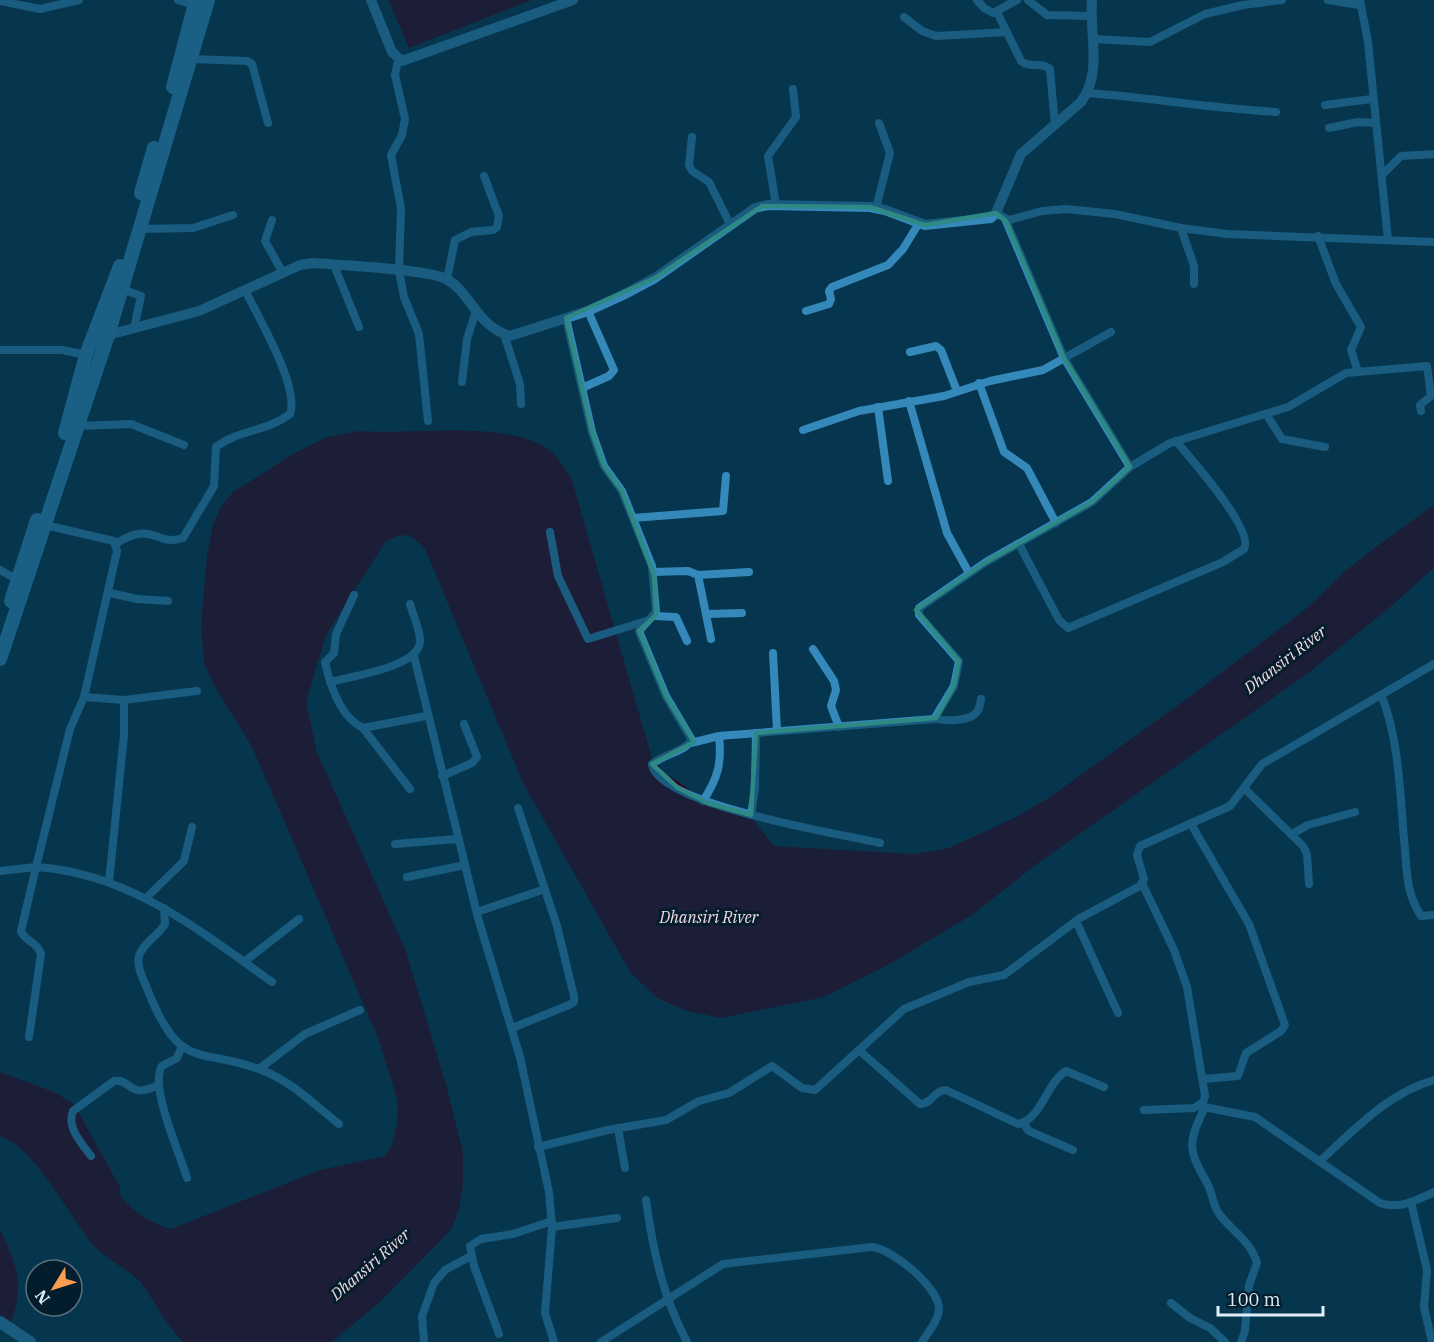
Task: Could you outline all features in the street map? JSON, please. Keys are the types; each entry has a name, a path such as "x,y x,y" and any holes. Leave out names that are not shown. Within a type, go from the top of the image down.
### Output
{"main road":[{"path":"0,659 108,335 208,0"},
{"path":"0,632 5,599 16,579 71,416 86,355 118,270 177,75 195,3"},
{"path":"0,1322 30,1342"}],"street":[{"path":"0,1 40,9 80,0"},
{"path":"178,0 195,3"},
{"path":"371,0 392,52 398,60 395,75 405,119 402,135 391,155 400,208 399,271 404,297 419,334 428,421"},
{"path":"398,60 420,56 573,0"},
{"path":"977,0 988,12 997,12 1006,3 1017,0"},
{"path":"1028,0 1047,15 1091,16"},
{"path":"108,335 199,311 283,273 313,263 399,271 447,279 487,324 504,334 519,334 588,310 655,278 755,208 776,206 876,208 929,225 991,218 996,213 1021,154 1088,93 1094,39 1091,16 1092,0"},
{"path":"1094,39 1150,42 1205,14 1243,5 1282,0"},
{"path":"1328,0 1359,3 1368,42 1388,240"},
{"path":"997,12 1024,64 1044,65 1050,69 1055,125"},
{"path":"904,17 922,31 936,36 1007,32"},
{"path":"191,59 247,61 252,64 268,123"},
{"path":"776,206 768,156 796,117 793,89"},
{"path":"1088,93 1155,98 1220,109 1276,112"},
{"path":"1325,105 1372,99"},
{"path":"1329,128 1358,122 1376,123"},
{"path":"876,208 890,153 879,123"},
{"path":"692,137 689,165 692,171 709,182 730,224"},
{"path":"1382,175 1401,156 1434,154"},
{"path":"447,279 454,240 471,232 493,230 497,227 499,216 484,176"},
{"path":"1006,221 1042,211 1066,209 1114,214 1181,228 1232,234 1434,242"},
{"path":"996,213 1006,221 1064,358 1130,467"},
{"path":"140,229 193,228 233,214"},
{"path":"272,220 265,241 283,273"},
{"path":"806,311 829,304 831,299 828,291 832,288 888,265 903,249 919,223"},
{"path":"1181,228 1194,266 1194,284"},
{"path":"1318,236 1336,284 1360,327 1351,350 1358,372"},
{"path":"334,265 359,327"},
{"path":"122,289 141,296 134,328"},
{"path":"45,525 117,543 132,534 141,532 170,539 183,538 214,486 216,447 230,438 259,430 290,414 293,401 288,384 245,290"},
{"path":"582,388 609,376 614,370 588,310"},
{"path":"462,382 466,339 476,311"},
{"path":"566,318 601,457 607,471 619,485 653,572 656,606 650,619 639,631 666,696 691,743"},
{"path":"803,430 878,407 957,391 979,383 1038,372 1111,332"},
{"path":"504,334 520,384 521,404"},
{"path":"910,352 936,346 941,350 957,391"},
{"path":"0,350 62,350 86,355"},
{"path":"936,718 954,686 959,661 919,611 922,606 969,573 1092,502 1130,467 1176,441 1297,403 1346,374 1427,366 1431,396 1420,405 1421,411"},
{"path":"979,383 1004,452 1027,468 1056,523"},
{"path":"909,401 946,534 969,573"},
{"path":"878,407 888,481"},
{"path":"1266,414 1282,439 1325,447"},
{"path":"77,426 131,424 184,445"},
{"path":"1019,544 1059,620 1068,628 1223,562 1244,549 1245,538 1222,498 1176,441"},
{"path":"633,518 723,511 726,476"},
{"path":"550,532 558,576 588,639 650,619 676,617 687,642"},
{"path":"29,1037 41,954 39,948 24,937 21,931 70,729 84,697 110,593 117,543"},
{"path":"0,570 16,579"},
{"path":"653,572 687,571 698,575 749,572"},
{"path":"698,575 711,639"},
{"path":"110,593 137,599 168,601"},
{"path":"354,595 340,624 334,653 326,660 330,682 351,719 363,728 410,789"},
{"path":"330,682 403,663 414,656 420,642 410,604"},
{"path":"706,614 742,613"},
{"path":"813,649 834,681 836,690 830,702 839,727"},
{"path":"772,653 777,731"},
{"path":"414,656 426,716 477,912 512,1028 549,1192 552,1224 545,1313 554,1342"},
{"path":"1241,1342 1245,1331 1249,1285 1257,1263 1245,1239 1218,1213 1207,1184 1193,1159 1192,1136 1205,1096 1187,987 1174,950 1142,883 1144,875 1137,855 1140,846 1230,806 1262,764 1287,747 1382,697 1434,664"},
{"path":"84,697 124,700 197,691"},
{"path":"1382,697 1390,718 1407,885 1421,916 1434,915"},
{"path":"880,843 751,815 703,801 666,781 652,766 658,759 691,743 719,736 936,718 945,721 973,716 978,711 981,699"},
{"path":"109,882 124,735 122,705 124,700"},
{"path":"363,728 426,716"},
{"path":"442,776 472,763 477,757 464,724"},
{"path":"751,815 755,789 756,733"},
{"path":"703,801 720,772 722,758 719,736"},
{"path":"1245,789 1292,834 1307,854 1309,884"},
{"path":"512,1028 574,1002 557,926 518,808"},
{"path":"1292,834 1308,825 1355,812"},
{"path":"1191,824 1249,924 1285,1025 1281,1031 1246,1053 1238,1076 1203,1078"},
{"path":"146,898 184,861 192,827"},
{"path":"395,844 458,839"},
{"path":"407,877 465,865"},
{"path":"0,871 36,867 74,871 109,882 164,908 272,982"},
{"path":"538,1147 618,1128 666,1120 699,1101 729,1093 772,1066 802,1088 815,1090 860,1051 893,1017 904,1010 969,982 1004,975 1076,921 1142,883"},
{"path":"477,912 545,889"},
{"path":"164,908 165,924 143,949 139,967 166,1031 182,1046 197,1054 259,1069 294,1088 339,1124"},
{"path":"244,962 299,919"},
{"path":"1076,921 1118,1013"},
{"path":"259,1069 305,1034 360,1010"},
{"path":"182,1046 177,1058 165,1063 159,1069 158,1085 187,1178"},
{"path":"860,1051 920,1104 928,1102 937,1092 946,1090 1018,1124 1030,1119 1056,1080 1066,1071 1104,1087"},
{"path":"1320,1161 1379,1109 1416,1086 1434,1080"},
{"path":"91,1156 73,1128 71,1117 73,1111 114,1082 121,1081 136,1091 147,1091 158,1085"},
{"path":"1144,1110 1202,1107 1255,1117 1380,1203 1390,1207 1411,1202 1434,1192"},
{"path":"1023,1123 1029,1131 1073,1150"},
{"path":"618,1128 626,1168"},
{"path":"646,1200 653,1255 670,1299 672,1316 687,1342"},
{"path":"1411,1202 1428,1270 1424,1307 1432,1342"},
{"path":"499,1334 471,1256 470,1246 481,1239 552,1224 617,1218"},
{"path":"601,1342 723,1264 882,1248 905,1264 930,1289 938,1302 937,1318 922,1342"},
{"path":"424,1342 422,1316 434,1283 445,1270 471,1256"},
{"path":"1171,1303 1190,1318 1210,1328 1226,1342"}],"highlighted area":[{"path":"762,206 870,207 925,225 996,213 1006,221 1064,358 1130,467 1092,502 986,562 916,610 959,661 954,686 936,718 756,733 751,815 708,803 678,788 652,764 694,742 666,696 639,631 656,615 654,575 622,491 604,466 592,432 566,318 655,278"}],"water":[{"path":"388,0 532,0 409,48"},
{"name":"Dhansiri River","path":"452,430 501,433 542,445 552,452 572,480 652,758 665,773 693,792 751,817 774,846 915,854 949,848 1016,817 1050,797 1181,703 1307,608 1344,572 1434,505 1434,568 1389,608 1307,674 1037,864 972,915 888,965 824,997 721,1018 687,1011 657,998 630,972 524,785 425,549 411,537 403,535 386,541 326,635 306,702 317,752 406,951 447,1088 463,1152 463,1186 459,1210 452,1228 442,1239 380,1302 332,1342 183,1342 165,1320 141,1283 94,1246 37,1166 12,1142 0,1137 0,1072 54,1092 74,1104 121,1189 119,1194 142,1216 171,1229 320,1170 385,1156 391,1147 397,1124 398,1102 379,1040 252,747 212,682 204,664 201,625 207,555 213,525 220,508 233,492 293,454 327,437 358,431"},
{"path":"0,1229 17,1274 18,1296 11,1322 0,1314"}]}
